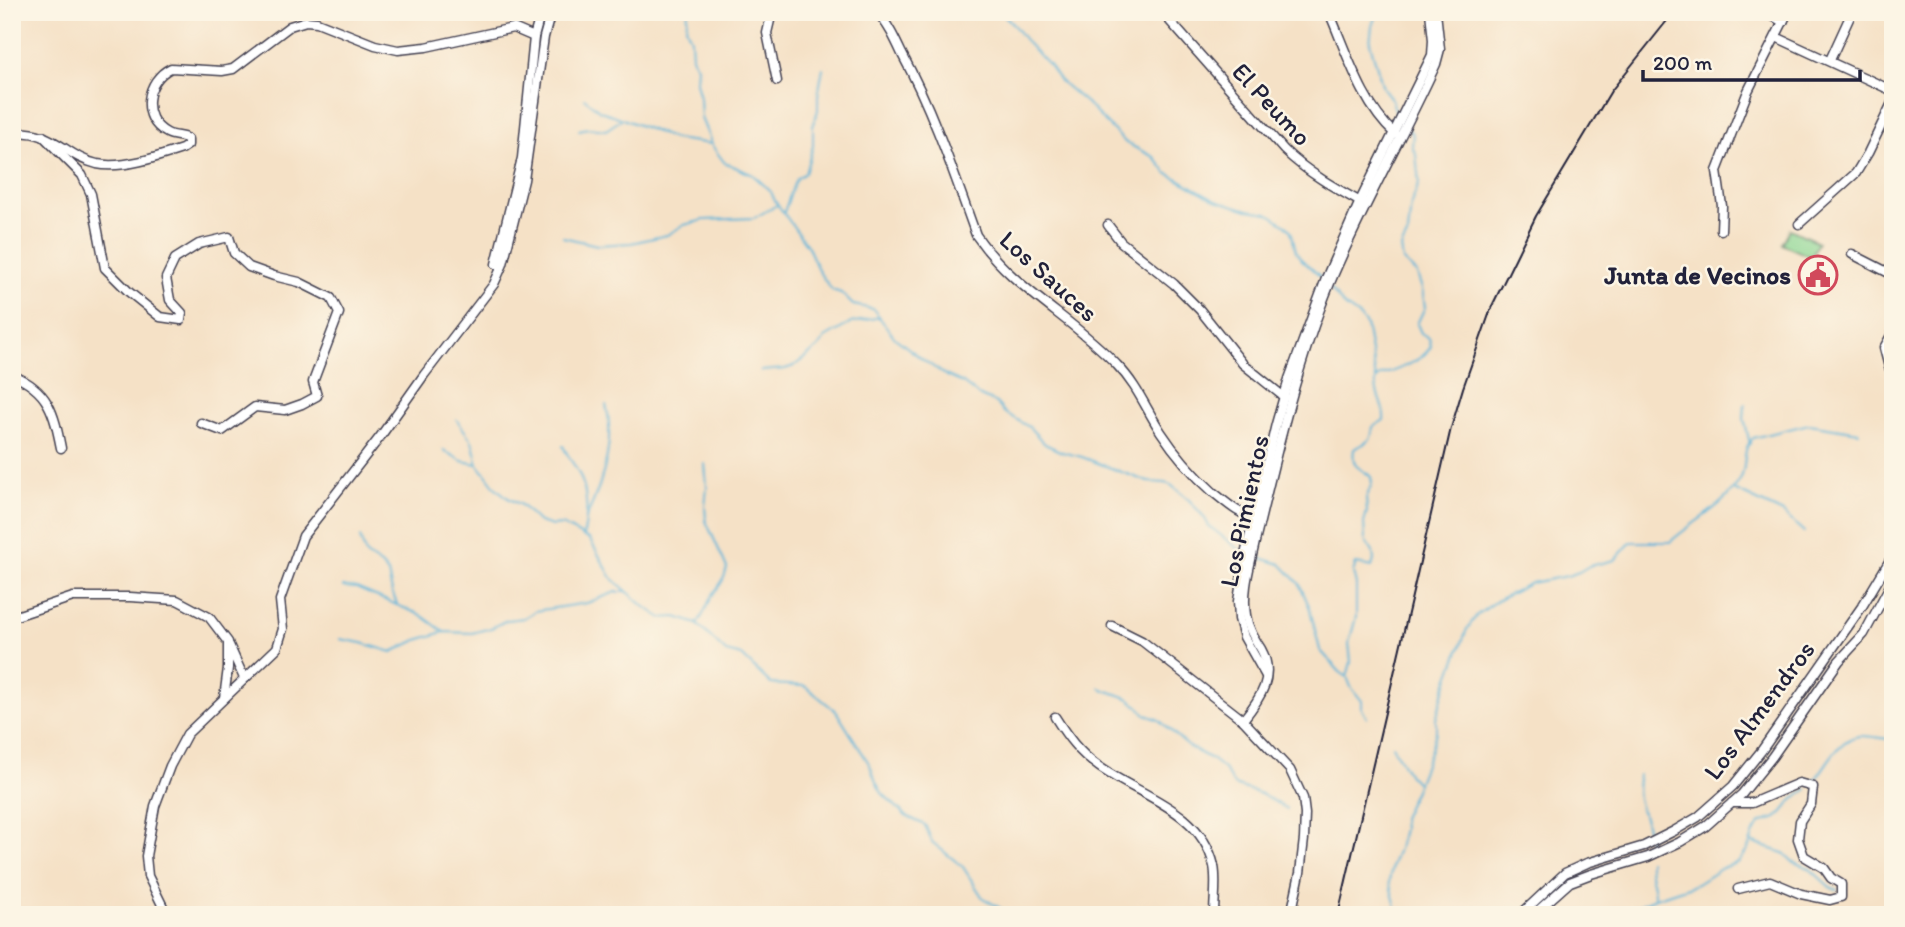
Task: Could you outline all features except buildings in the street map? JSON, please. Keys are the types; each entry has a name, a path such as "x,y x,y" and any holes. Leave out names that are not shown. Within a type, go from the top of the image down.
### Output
{"street":[{"path":"496,264 522,158 534,37 541,12"},
{"path":"167,915 148,876 146,856 155,806 170,766 187,734 277,648 283,629 280,600 303,536 494,285 503,264 524,180 544,37 551,12"},
{"path":"772,12 767,33 777,81"},
{"name":"Los Sauces","path":"877,12 915,76 976,235 984,247 1012,275 1116,363 1140,393 1175,452 1197,478 1236,512 1257,519"},
{"name":"El Peumo","path":"1162,12 1284,150 1322,180 1363,203"},
{"path":"1329,12 1368,101 1381,121 1397,135"},
{"name":"Los Pimientos","path":"1397,135 1432,55 1430,12"},
{"name":"Los Pimientos","path":"1257,519 1284,397 1327,276 1439,56 1436,12"},
{"path":"1766,12 1783,22"},
{"path":"1721,230 1722,206 1717,172 1748,92 1788,12"},
{"path":"1830,60 1852,12"},
{"path":"12,133 30,132 43,136 80,157 99,164 121,164 182,149 188,145 188,139 160,128 149,107 150,91 163,71 171,68 222,71 233,69 298,22 317,22 375,45 398,50 426,47 505,28 513,28 534,37"},
{"path":"1776,37 1893,91"},
{"path":"1799,224 1856,173 1893,102"},
{"path":"43,136 82,175 90,194 105,268 160,317 181,320 182,313 170,300 166,278 176,259 199,244 229,237 234,253 249,267 299,282 331,298 339,313 313,382 317,396 285,410 255,407 222,430 201,423"},
{"name":"Los Pimientos","path":"1243,720 1260,698 1266,676 1244,637 1238,610 1240,583 1303,357 1363,203"},
{"path":"1108,225 1121,242 1174,284 1200,310 1243,364 1284,397"},
{"path":"1852,254 1893,275"},
{"path":"1893,332 1884,348 1893,376"},
{"path":"12,375 34,388 48,404 61,448"},
{"name":"Los Almendros","path":"1520,915 1566,873 1587,863 1644,846 1674,831 1698,817 1733,786 1762,750 1863,605 1893,555"},
{"name":"Los Almendros","path":"1533,915 1570,882 1648,857 1706,826 1742,794 1772,757 1839,661 1864,634 1893,580"},
{"path":"12,616 73,597 177,600 209,617 228,642 244,678"},
{"path":"1112,626 1142,641 1243,720 1290,770 1303,799 1304,839 1291,915"},
{"path":"224,698 228,642"},
{"path":"1055,717 1082,754 1098,767 1186,818 1206,844 1214,867 1214,915"},
{"path":"1732,803 1752,803 1799,783 1813,788 1811,804 1800,821 1798,839 1804,856 1824,868 1831,878 1842,884 1841,897 1830,900 1801,894 1770,881 1738,889"}],"green space":[{"path":"1790,229 1818,242 1811,257 1782,244"}],"waterway":[{"path":"688,12 686,27 691,39 692,57 697,67 696,82 701,118 713,147 724,162 753,175 771,192 808,247 819,272 832,290 841,293 853,305 873,309 895,338 945,375 996,403 1005,413 1029,427 1045,444 1148,482 1171,485 1189,500 1209,526 1241,551"},
{"path":"1001,12 1060,81 1126,143 1154,157 1167,173 1216,200 1268,213 1286,225 1291,231 1301,259 1323,279"},
{"path":"1377,12 1370,43 1383,88 1392,100 1397,116"},
{"path":"784,212 797,178 805,173 813,146 813,126 818,110 823,68"},
{"path":"584,98 600,111 674,139 712,144"},
{"path":"579,130 606,130 622,119"},
{"path":"1367,718 1362,709 1362,701 1347,677 1351,662 1349,643 1356,617 1356,585 1353,572 1356,564 1372,567 1374,560 1373,552 1365,540 1364,523 1371,477 1355,464 1354,449 1368,441 1373,427 1384,420 1376,380 1423,356 1431,346 1429,338 1421,333 1417,324 1425,307 1422,289 1417,274 1403,261 1401,248 1408,234 1411,204 1419,183 1416,154 1412,147 1413,134 1407,128"},
{"path":"563,237 597,245 631,243 667,235 684,225 704,220 754,218 777,205"},
{"path":"1331,289 1343,305 1366,325 1376,379"},
{"path":"761,371 794,366 818,348 825,338 851,323 880,317"},
{"path":"1745,404 1744,419 1750,444"},
{"path":"586,518 606,463 609,433 606,405"},
{"path":"457,420 472,441 478,464 496,488 521,505 539,522 552,526 562,525 590,540 612,578 645,607 662,618 676,617 697,624 726,652 742,656 771,684 805,686 836,711 870,765 882,793 906,816 925,825 932,842 963,867 983,898 1012,915"},
{"path":"1396,915 1389,882 1403,829 1402,818 1431,749 1443,694 1467,629 1477,615 1498,600 1531,583 1567,576 1589,566 1615,560 1631,542 1670,542 1717,506 1733,490 1742,476 1747,447 1753,438 1809,424 1859,432"},
{"path":"563,446 585,490 586,522 583,537"},
{"path":"443,450 462,461 477,464"},
{"path":"697,624 722,582 727,568 706,521 705,464"},
{"path":"1734,490 1783,513 1804,532"},
{"path":"360,538 366,555 388,573 397,604"},
{"path":"1257,557 1281,564 1299,583 1309,606 1320,650 1347,677"},
{"path":"343,587 356,588 421,615 443,631"},
{"path":"340,639 392,652 417,640 444,632 472,633 507,620 524,618 535,611 587,603 616,592 627,592"},
{"path":"1100,688 1130,699 1189,747 1224,769 1234,785 1261,794 1287,809"},
{"path":"1813,782 1838,748 1851,738 1863,736 1893,739"},
{"path":"1392,746 1409,775 1417,783"},
{"path":"1639,775 1637,794 1649,841"},
{"path":"1619,915 1655,898 1697,884 1722,868 1739,862 1761,822 1777,817 1807,789"},
{"path":"1750,842 1784,853 1837,890"},
{"path":"1649,861 1654,896"},
{"path":"1643,903 1671,915"}],"railway":[{"path":"1338,915 1451,428 1492,306 1536,216 1611,91 1674,12"}],"place":[{"name":"Junta de Vecinos","path":"1818,275"}]}
